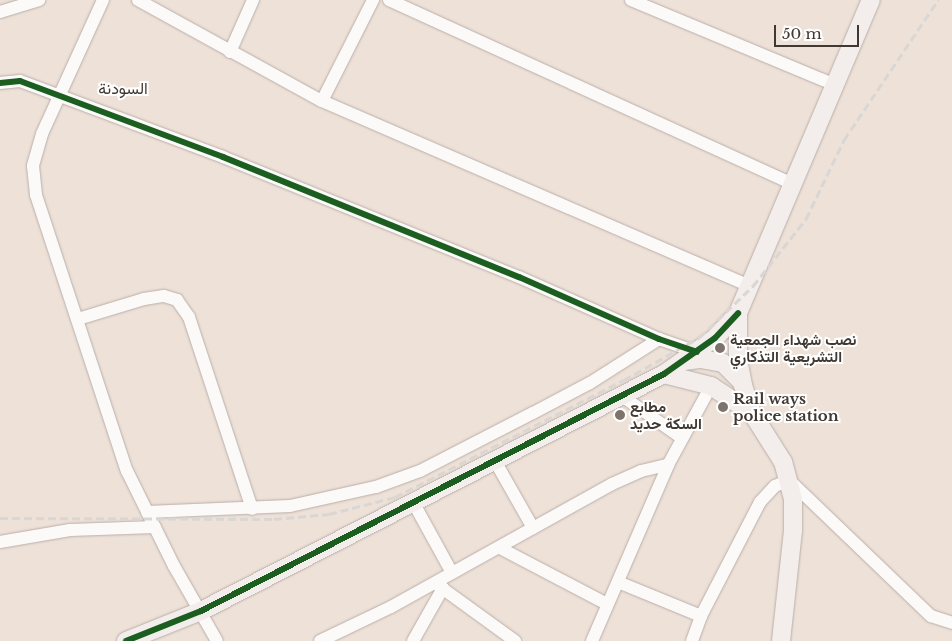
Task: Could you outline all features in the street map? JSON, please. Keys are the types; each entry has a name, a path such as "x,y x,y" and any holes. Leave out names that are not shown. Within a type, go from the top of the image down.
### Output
{"street":[{"path":"0,12 39,0"},
{"path":"104,0 42,134 33,166 36,195 128,471 147,512 217,641"},
{"path":"138,0 322,101 750,286"},
{"path":"230,52 253,0"},
{"path":"322,101 373,0"},
{"path":"389,0 793,184"},
{"path":"631,0 836,85"},
{"path":"781,641 793,531 793,499 783,462 752,413 743,385 738,360 738,314 872,0"},
{"path":"0,83 20,81 223,156 519,278 659,339 690,357 723,363 743,385"},
{"path":"78,319 144,299 164,296 178,300 189,318 252,509"},
{"path":"126,641 200,611 664,374 690,357 738,314"},
{"path":"147,512 252,509 332,499 420,471 590,383 659,339"},
{"path":"664,374 711,386 752,413"},
{"path":"592,641 668,465 711,386"},
{"path":"622,396 682,438"},
{"path":"495,461 533,528"},
{"path":"320,641 439,585 452,573 612,484 641,471 668,465"},
{"path":"692,641 701,616 760,502 775,486 789,480"},
{"path":"789,480 931,616 952,622"},
{"path":"413,502 452,573"},
{"path":"0,542 70,530 155,527"},
{"path":"500,548 607,604"},
{"path":"618,582 701,616"},
{"path":"439,585 510,640"},
{"path":"413,641 439,585"}],"railway":[{"path":"0,518 274,519 329,514 395,497 624,380 700,337 753,286 806,219 844,140 938,0"}],"cycle path":[{"path":"0,83 20,81 223,157 519,277 659,339 697,352"},
{"path":"126,641 201,611 664,374 715,338 738,313"}],"place":[{"name":"نصب شهداء الجمعية التشريعية التذكاري","path":"720,348"},
{"name":"Rail ways police station","path":"723,407"},
{"name":"مطابع السكة حديد","path":"620,415"}],"district":[{"name":"السودنة","path":"123,88"}]}
